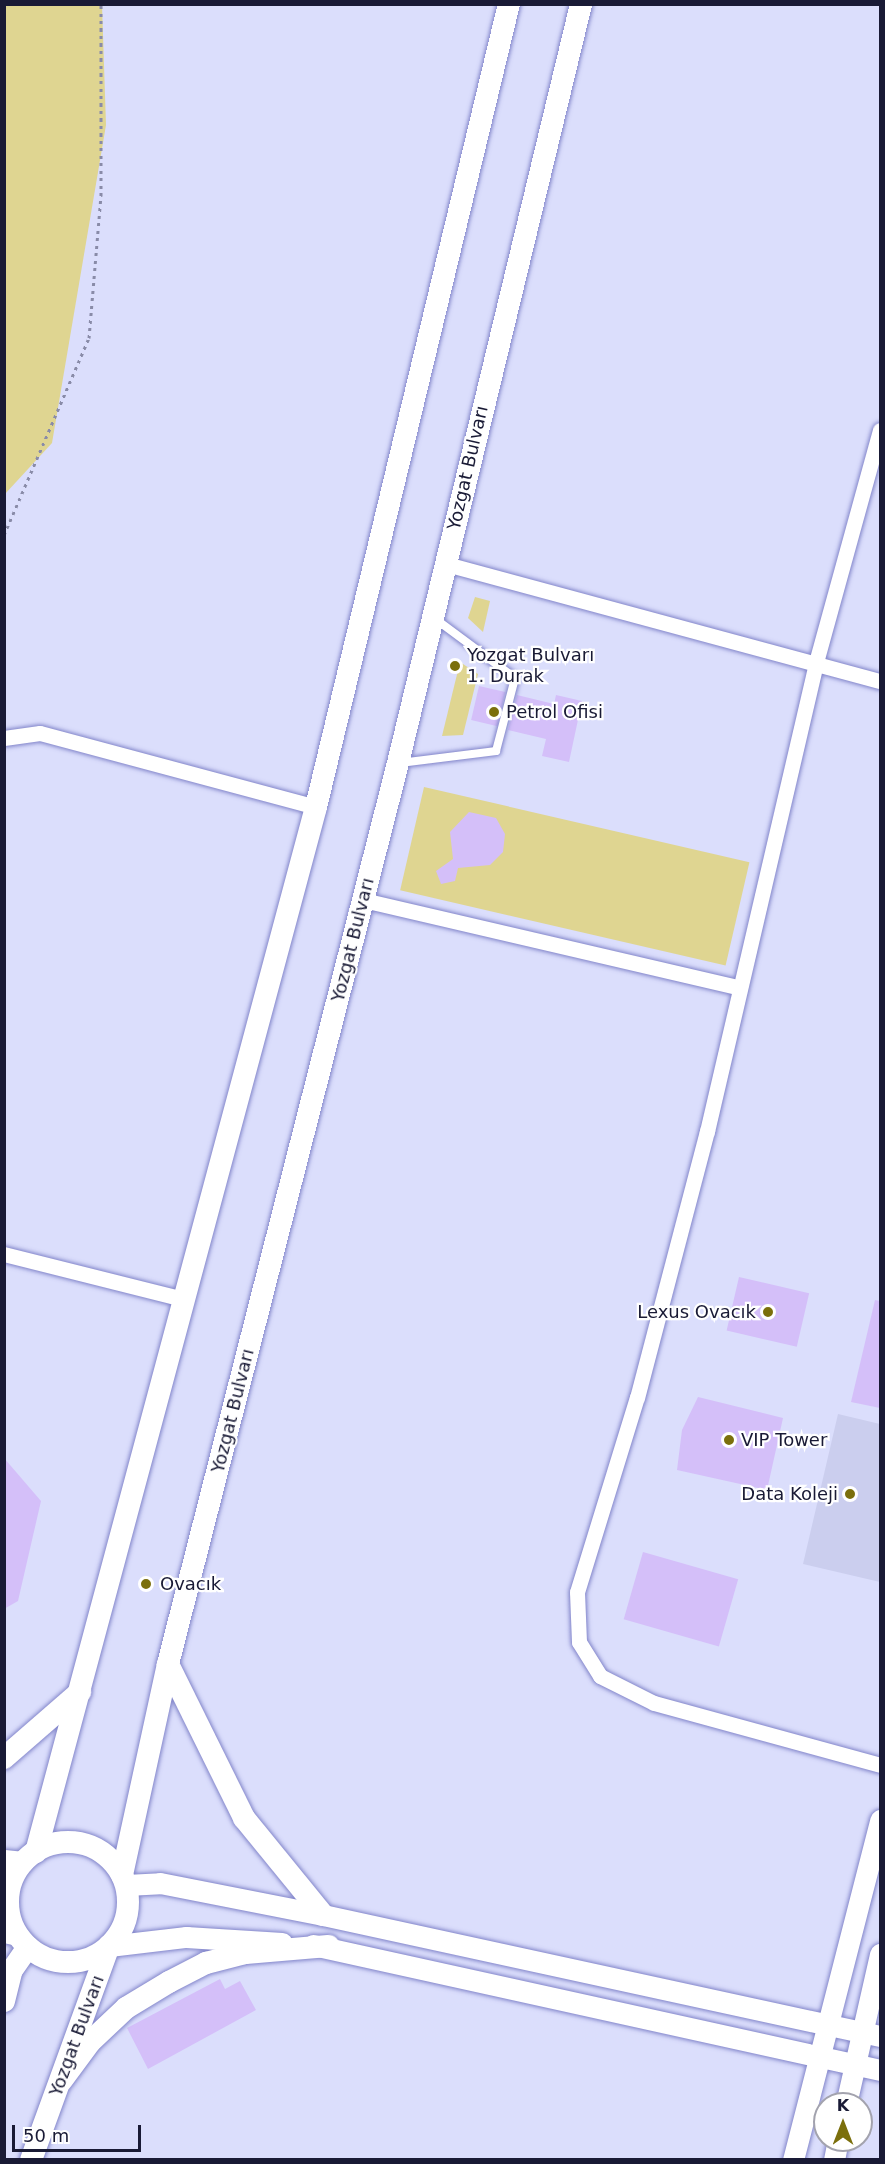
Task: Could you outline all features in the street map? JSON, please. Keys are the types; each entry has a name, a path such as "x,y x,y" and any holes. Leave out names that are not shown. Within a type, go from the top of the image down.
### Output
{"main road":[{"path":"4,2001 17,1938 8,1900 81,1691 183,1299 316,807 510,4"},
{"name":"Yozgat Bulvarı","path":"124,1880 168,1664 398,763 581,4"},
{"path":"168,1664 244,1818 323,1915"},
{"path":"4,1758 81,1691"},
{"path":"793,2160 822,2054 880,1820"},
{"path":"21,1858 60,1843 81,1844 102,1853 124,1880 127,1916 109,1946"},
{"path":"124,1880 160,1883 323,1915 870,2034"},
{"path":"17,1938 66,1962 85,1960 109,1946 186,1937 329,1946 822,2054 880,2070"},
{"name":"Yozgat Bulvarı","path":"31,2160 109,1946"},
{"path":"62,2080 119,2015 169,1982 206,1963 245,1953 329,1946"},
{"path":"849,2092 855,2062 870,2034 880,1954"}],"street":[{"path":"880,430 816,663 740,988 640,1386 577,1592 579,1642 600,1676 654,1703 880,1765"},
{"path":"446,564 880,681"},
{"path":"4,738 40,733 316,807"},
{"path":"363,900 740,988"},
{"path":"4,1254 183,1299"}],"lane":[{"path":"398,763 496,751 515,678 433,617"}],"path":[{"path":"4,535 89,338 101,196 101,4"}],"shaded area":[{"path":"5,4 102,5 106,125 52,443 5,494"},
{"path":"475,597 490,601 483,632 468,618"},
{"path":"460,662 478,674 463,735 442,736"},
{"path":"424,787 749,862 726,965 400,890"},
{"name":"Data Koleji","path":"838,1414 880,1424 880,1582 803,1564"}],"building":[{"path":"479,686 505,692 497,726 471,720"},
{"path":"517,695 554,704 556,695 582,701 569,762 542,756 546,739 508,730"},
{"path":"469,812 496,818 505,834 503,852 490,865 458,868 455,881 441,884 436,871 453,859 450,832"},
{"name":"Lexus Ovacık","path":"739,1277 809,1293 797,1347 727,1331"},
{"path":"875,1300 880,1301 880,1408 851,1402"},
{"name":"VIP Tower","path":"698,1397 783,1418 767,1490 677,1470 682,1430"},
{"path":"4,1458 41,1501 18,1601 4,1609"},
{"path":"643,1552 738,1579 719,1647 624,1619"},
{"path":"220,1979 225,1989 240,1981 256,2010 148,2069 127,2028"}],"place":[{"name":"Yozgat Bulvarı 1. Durak","path":"455,666"},
{"name":"Petrol Ofisi","path":"494,712"},
{"name":"Lexus Ovacık","path":"768,1312"},
{"name":"VIP Tower","path":"729,1440"},
{"name":"Data Koleji","path":"850,1494"},
{"name":"Ovacık","path":"146,1584"}]}
